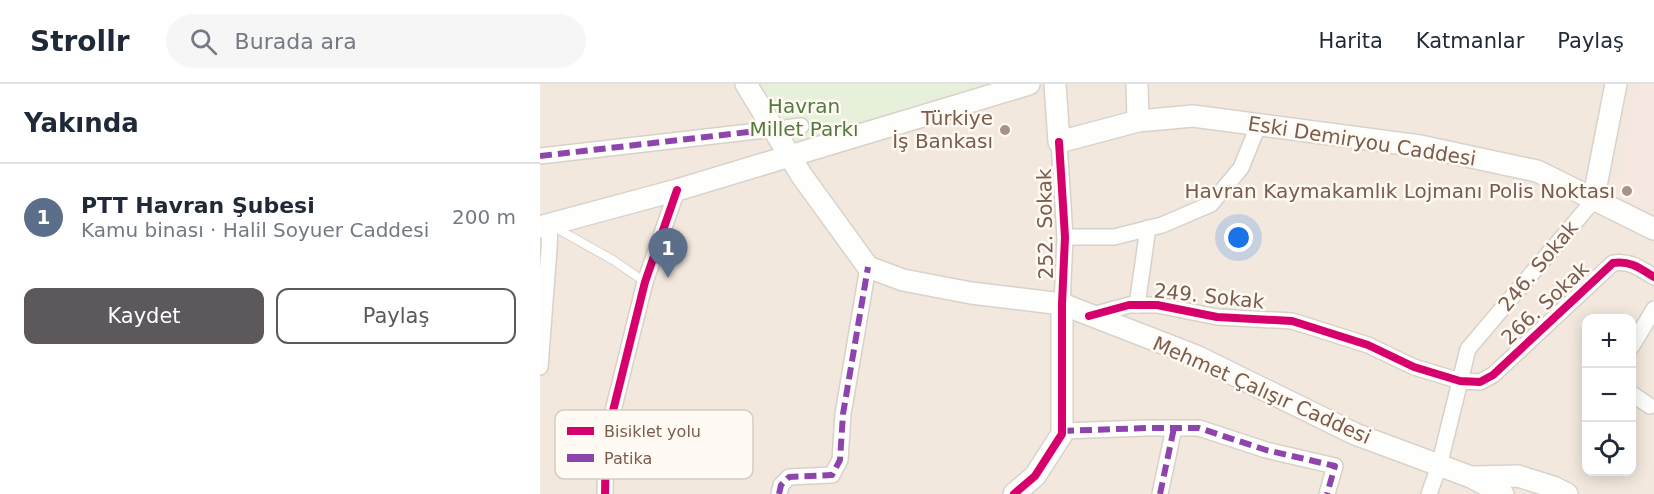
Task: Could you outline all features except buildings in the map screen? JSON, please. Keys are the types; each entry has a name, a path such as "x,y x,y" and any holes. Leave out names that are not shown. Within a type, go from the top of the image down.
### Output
{"main road":[{"path":"746,84 789,157 867,267"},
{"path":"545,225 676,190 1029,84"},
{"path":"1055,84 1059,142"},
{"path":"1137,84 1138,121"},
{"path":"1593,201 1616,84"},
{"name":"Eski Demiryou Caddesi","path":"1059,142 1138,121 1193,116 1419,146 1537,171 1593,201 1654,229"},
{"name":"Mehmet Çalışır Caddesi","path":"867,267 903,279 960,291 1062,304 1196,356 1355,434 1471,477 1503,494"},
{"path":"1014,494 1035,476 1062,434 1062,304"},
{"path":"1471,477 1518,476 1567,494"}],"street":[{"path":"540,156 801,126"},
{"path":"1065,237 1114,237 1162,225 1211,204 1241,168 1258,126"},
{"name":"252. Sokak","path":"1059,142 1065,237 1062,304"},
{"path":"613,410 645,282 676,190"},
{"name":"246. Sokak","path":"1429,494 1439,466 1468,349 1593,201"},
{"path":"540,367 549,249 545,225"},
{"path":"1137,305 1148,228"},
{"name":"266. Sokak","path":"1460,381 1480,382 1493,375 1612,263 1622,261 1632,264 1654,277"},
{"path":"779,494 781,485 789,477 831,475 840,459 843,414 867,267"},
{"name":"249. Sokak","path":"1089,316 1129,305 1157,305 1217,317 1292,321 1368,345 1414,368 1460,381"},
{"path":"1636,339 1654,309"},
{"path":"1636,397 1650,406"},
{"path":"1160,494 1174,428"},
{"path":"1062,431 1199,429 1266,450 1335,466 1327,494"},
{"path":"605,479 605,494"}],"lane":[{"path":"545,225 612,260 645,282"}],"shaded area":[{"path":"540,84 1654,84 1654,494 540,494"},
{"path":"1637,84 1654,84 1654,207 1615,200"}],"green space":[{"name":"Havran Millet Parkı","path":"746,84 1029,84 789,157"}],"marked path":[{"path":"540,156 801,126"},
{"path":"779,494 781,485 789,477 832,475 840,460 843,414 868,267"},
{"path":"1160,494 1174,428"},
{"path":"1062,431 1199,428 1266,450 1335,466 1327,494"}],"cycle path":[{"path":"1014,494 1035,476 1062,434 1062,304 1065,237 1059,142"},
{"path":"613,410 645,282 677,190"},
{"path":"1089,316 1129,305 1157,305 1217,317 1292,321 1368,345 1414,367 1460,381 1480,382 1493,375 1613,263 1629,264 1654,277"},
{"path":"605,479 605,494"}],"place":[{"name":"Türkiye İş Bankası","path":"1005,130"},
{"name":"Havran Kaymakamlık Lojmanı Polis Noktası","path":"1627,191"},
{"name":"PTT Havran Şubesi","path":"668,278"}]}
